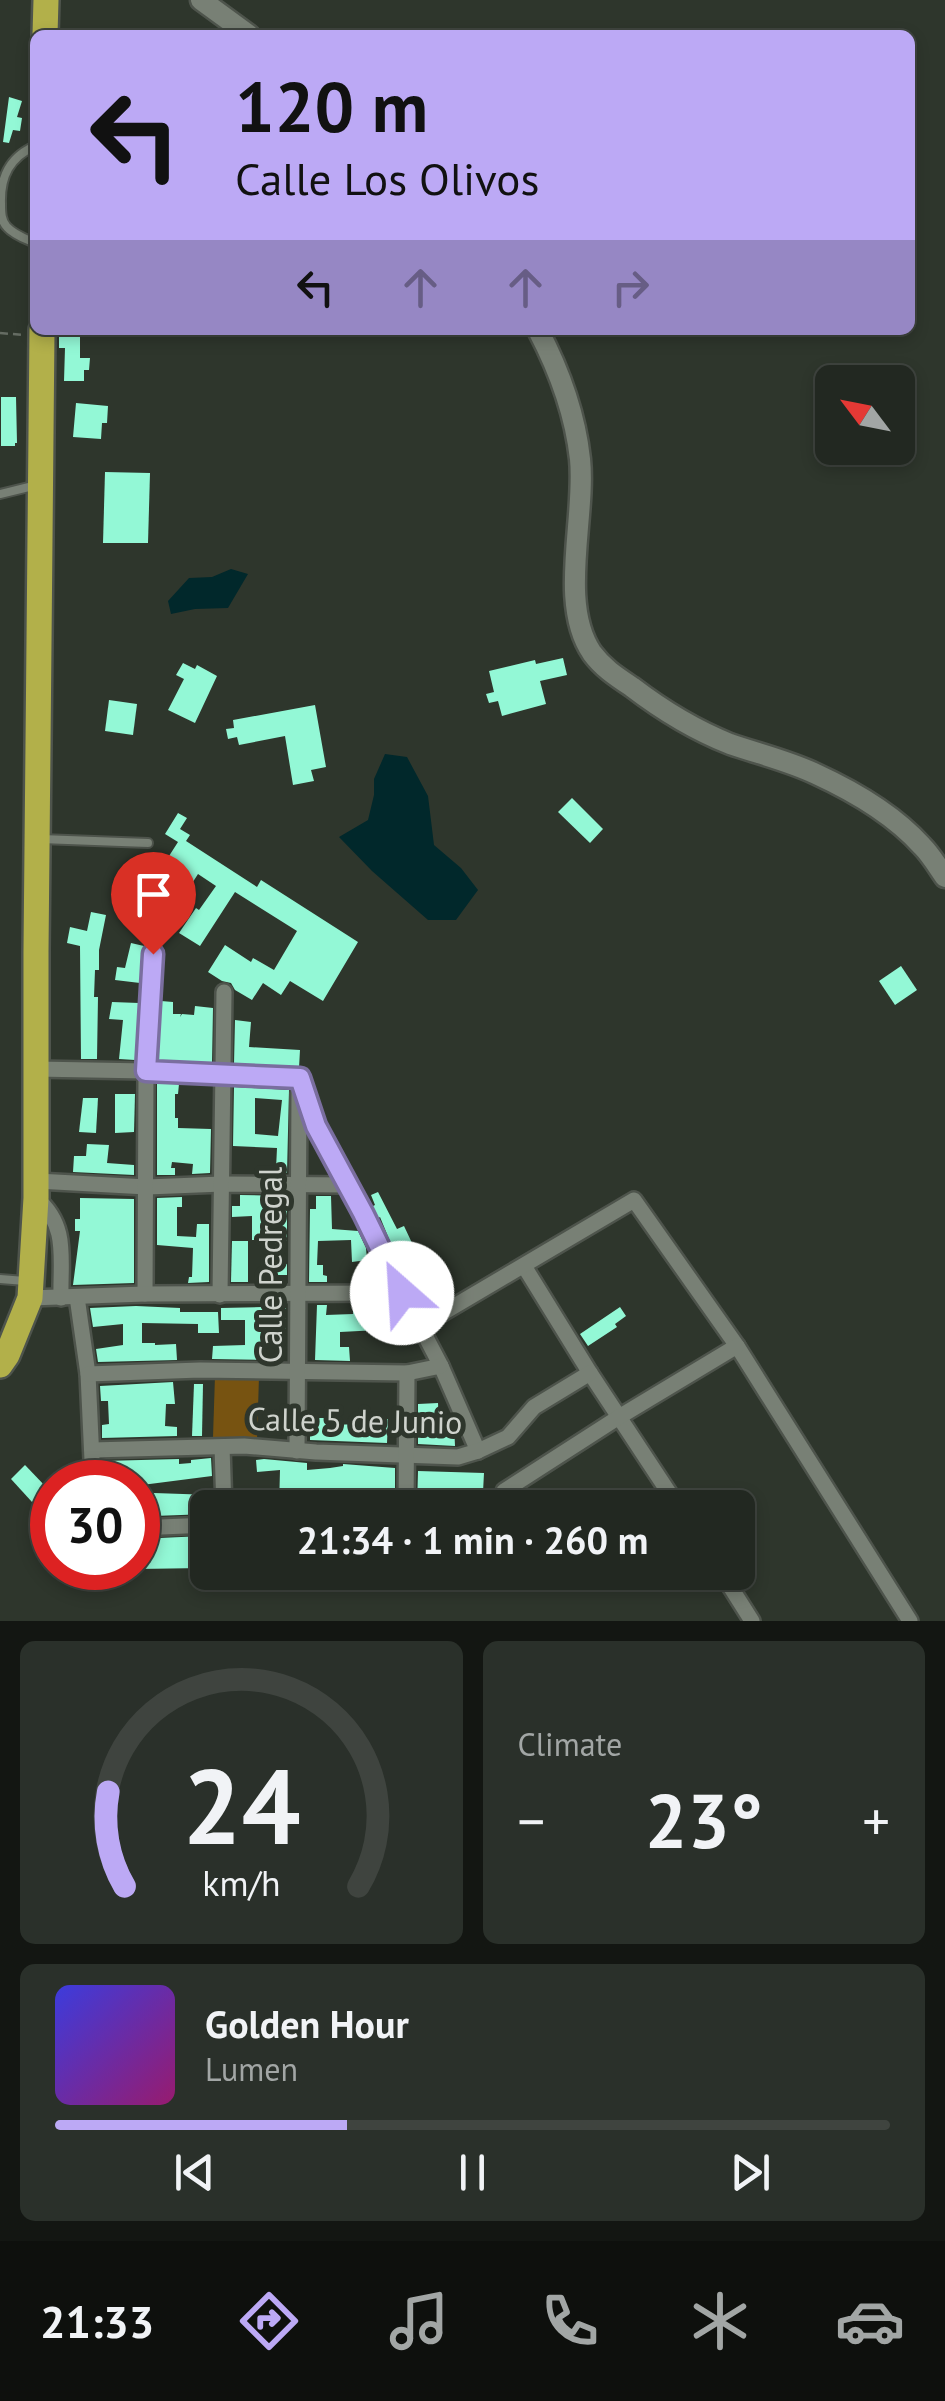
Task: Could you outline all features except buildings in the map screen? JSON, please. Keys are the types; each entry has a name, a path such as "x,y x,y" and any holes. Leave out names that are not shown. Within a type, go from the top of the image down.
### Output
{"highway":[{"path":"45,30 46,0"},
{"path":"0,1365 31,1290 36,1190 42,335"}],"street":[{"path":"200,0 242,30"},
{"path":"540,335 562,379 580,458 575,600 580,628 591,651 605,668 687,724 816,774 858,797 896,822 922,846 945,876"},
{"path":"144,1294 146,1071 153,954"},
{"path":"220,1295 224,992"},
{"path":"36,1069 300,1078 316,1126 441,1366 478,1451"},
{"name":"Calle Pedregal","path":"297,1451 300,1078"},
{"path":"36,1190 222,1184 348,1185"},
{"path":"36,1190 56,1221 88,1374 92,1460"},
{"path":"419,1327 634,1200 737,1346 910,1621"},
{"path":"524,1266 667,1490"},
{"path":"31,1290 69,1297 402,1293"},
{"path":"506,1490 737,1346"},
{"path":"88,1374 200,1370 407,1374 441,1366"},
{"name":"Calle 5 de Junio","path":"92,1450 244,1446 458,1457 508,1437 534,1407 590,1373"},
{"path":"407,1374 407,1490"},
{"path":"222,1447 223,1490"},
{"path":"160,1527 190,1527"},
{"path":"732,1590 752,1621"}],"lane":[{"path":"30,148 11,162 3,176 0,197 3,222 8,229 30,240"},
{"path":"0,494 42,484"},
{"path":"36,839 148,843"},
{"path":"0,1279 31,1290"}],"path":[{"path":"0,333 30,333"}],"shaded area":[{"path":"215,1376 259,1377 257,1439 213,1437"}],"water":[{"path":"231,569 248,574 228,608 171,614 168,601 189,578 212,577"},
{"path":"385,754 407,757 428,796 434,845 461,868 478,890 456,920 428,920 339,837 368,820 374,779"}],"route":[{"path":"153,954 146,1071 300,1078 316,1126 402,1293"}]}
